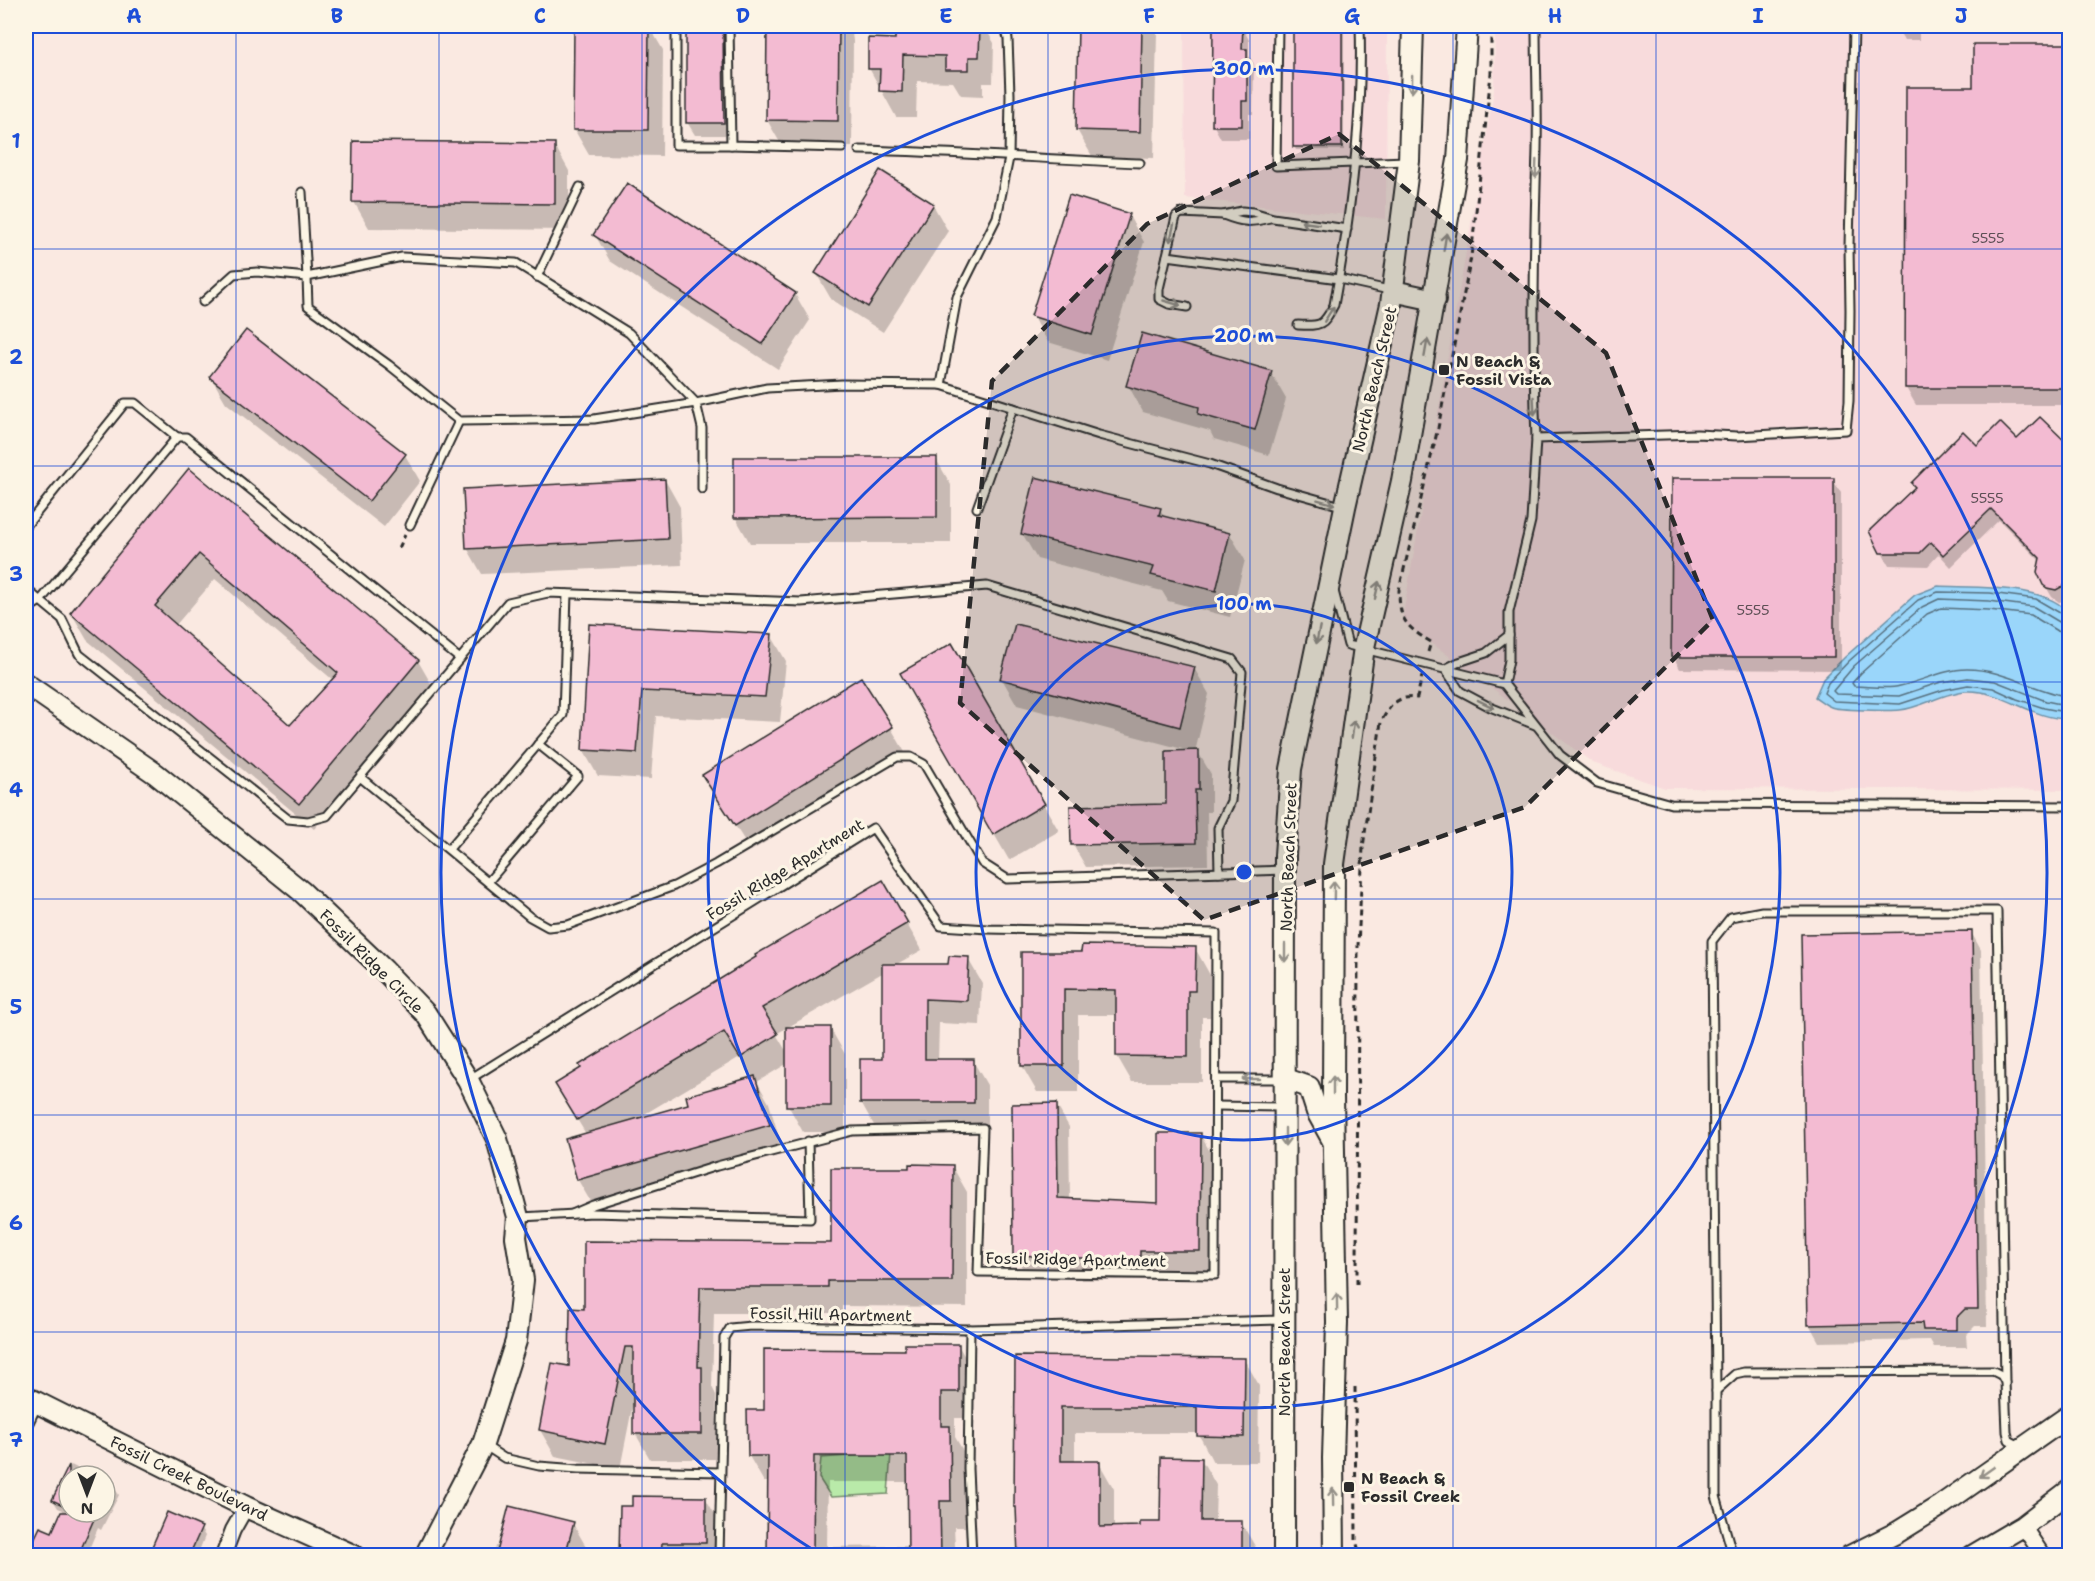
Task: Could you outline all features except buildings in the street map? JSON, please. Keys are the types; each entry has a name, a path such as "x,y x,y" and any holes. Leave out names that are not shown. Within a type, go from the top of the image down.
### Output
{"main road":[{"name":"North Beach Street","path":"1284,1556 1285,869 1291,769 1345,507 1393,291 1409,161 1413,26"},
{"path":"1334,1556 1333,1458 1337,1322 1334,1143 1334,864 1364,647 1402,481 1458,160 1468,29"},
{"path":"1393,291 1435,300"},
{"name":"Fossil Ridge Circle","path":"26,684 156,774 301,891 384,970 426,1014 468,1080 497,1139 518,1217 516,1238 523,1280 516,1341 483,1444 425,1556"},
{"path":"1286,1079 1309,1087 1317,1112 1334,1143"},
{"name":"Fossil Creek Boulevard","path":"30,1400 246,1508 355,1556"},
{"path":"1850,1556 1898,1532 1940,1506 2070,1415"},
{"path":"1972,1556 2024,1526 2070,1490"}],"street":[{"path":"26,1421 30,1400"},
{"path":"223,1556 233,1530 246,1508"},
{"path":"2024,1526 2043,1556"}],"lane":[{"path":"676,26 676,145 842,148"},
{"path":"729,26 731,145"},
{"path":"941,385 957,297 997,217 1009,158 1010,84 1008,39 1005,26"},
{"path":"1278,26 1276,166 1409,161"},
{"path":"1298,325 1317,326 1326,321 1334,305 1355,163 1360,26"},
{"path":"1503,684 1509,660 1509,612 1531,521 1536,439 1533,383 1533,290 1537,111 1536,26"},
{"path":"1536,439 1697,434 1737,436 1846,430 1849,401 1849,246 1854,26"},
{"path":"859,150 1140,163"},
{"path":"537,277 580,187"},
{"path":"302,192 308,306 389,365 459,421 594,419 696,403 767,388 842,384 941,385 1099,435 1210,464 1277,488 1345,507"},
{"path":"1187,307 1169,304 1159,299 1159,289 1176,217 1181,213 1223,215 1241,222 1273,218 1347,228"},
{"path":"1167,256 1339,279 1393,291"},
{"path":"203,302 234,274 257,272 307,277 402,257 516,263 628,333 696,403 702,428 702,489"},
{"path":"26,525 125,403 135,403 177,437 186,437 460,659"},
{"path":"977,508 1013,408"},
{"path":"410,525 459,421"},
{"path":"26,610 40,601 177,437"},
{"path":"1330,578 1348,645 1364,647 1503,684 1560,755 1597,783 1671,804 2070,806"},
{"path":"26,589 62,619 79,654 288,819 308,821 327,816 508,602 548,593 801,602 987,586 1232,659 1242,672 1231,801 1218,828 1219,872"},
{"path":"449,849 563,715 567,594"},
{"path":"1445,669 1486,653 1509,635"},
{"path":"1445,669 1460,691 1490,707 1537,726"},
{"path":"488,882 578,776 538,744"},
{"path":"360,777 530,917 548,927 568,925 674,885 716,864 897,758 911,758 924,764 982,863 1007,879 1285,869"},
{"name":"Fossil Ridge Apartment","path":"468,1080 873,828 941,926 988,929 1216,933 1215,1275 978,1272 983,1128 852,1131 717,1166 593,1205 572,1214"},
{"path":"1733,1556 1716,1496 1712,941 1731,917 1762,911 1997,911 2007,1432 2009,1440 2022,1448"},
{"path":"1216,1079 1286,1079"},
{"path":"1216,1107 1285,1107"},
{"name":"Fossil Ridge Apartment","path":"518,1217 593,1212 810,1219 808,1141"},
{"name":"Fossil Hill Apartment","path":"718,1556 724,1338 730,1328 751,1326 970,1329 1285,1320"},
{"path":"970,1329 968,1469 972,1556"},
{"path":"1716,1391 1735,1374 1744,1372 1993,1371 2001,1375 2005,1382"},
{"path":"483,1444 504,1458 539,1466 720,1472"}],"path":[{"path":"1431,642 1415,632 1403,620 1399,604 1399,590 1438,428 1471,257 1491,74 1491,26"},
{"path":"1357,1293 1358,945 1363,847 1381,722 1388,709 1396,701 1407,697 1417,698"},
{"path":"1356,1383 1356,1540 1360,1556"}],"highlighted area":[{"path":"1339,134 1606,353 1713,620 1525,807 1204,920 960,703 992,381 1147,224"}],"shaded area":[{"path":"1184,26 1387,26 1386,219 1185,198"},
{"path":"1495,26 2069,26 2069,790 1665,788 1593,763 1402,621 1494,91"}],"green space":[{"path":"891,1453 888,1494 831,1497 819,1478 821,1458"}],"water":[{"path":"1938,586 2028,592 2060,605 2070,615 2069,719 2043,715 1980,692 1958,692 1908,709 1895,710 1835,708 1815,697 1823,679 1845,657 1915,595"}],"place":[{"name":"N Beach & Fossil Vista","path":"1444,370"},
{"name":"N Beach & Fossil Creek","path":"1349,1487"}]}
